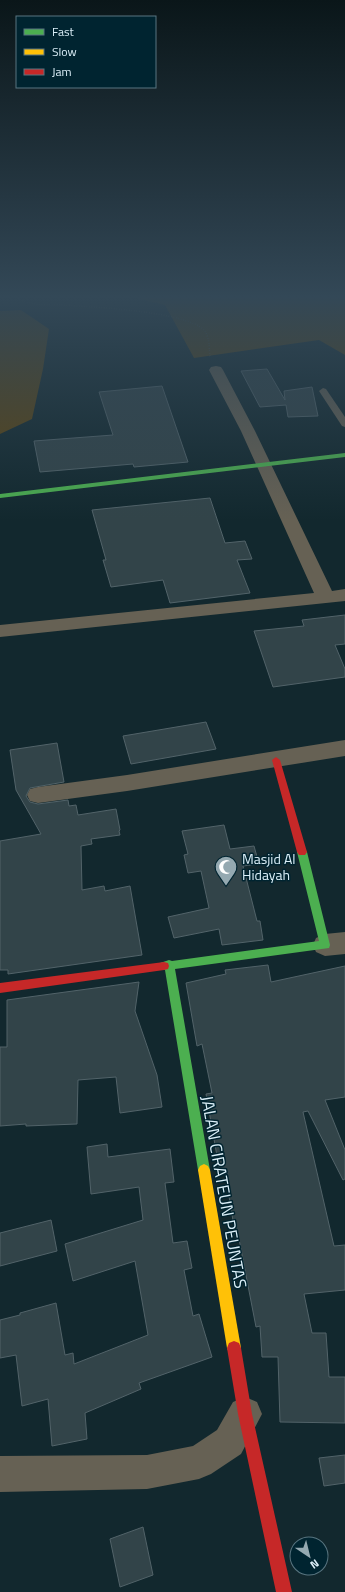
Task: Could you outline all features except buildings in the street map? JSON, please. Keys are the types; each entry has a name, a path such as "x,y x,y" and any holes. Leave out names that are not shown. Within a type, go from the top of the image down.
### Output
{"street":[{"path":"217,372 229,392 264,464 278,498 326,598"},
{"path":"0,496 345,455"},
{"path":"0,631 345,595"},
{"path":"38,795 128,783 345,748"},
{"path":"0,988 76,979 169,964 335,944 305,862 276,760"},
{"name":"JALAN CIRATEUN PEUNTAS","path":"169,964 245,1414 284,1592"},
{"path":"0,1474 147,1472 199,1462 229,1442 245,1414"}],"lane":[{"path":"323,391 345,424"}],"shaded area":[{"path":"0,372 42,372 32,419 0,434"}],"traffic: fast":[{"path":"0,496 345,455"},
{"path":"164,966 325,945 302,852"},
{"path":"169,964 204,1170"}],"traffic: slow":[{"path":"204,1170 234,1348"}],"traffic: jam":[{"path":"276,760 302,852"},
{"path":"0,988 164,966"},
{"path":"234,1348 245,1414 284,1592"}],"place":[{"name":"Masjid Al Hidayah","path":"226,886"}]}
